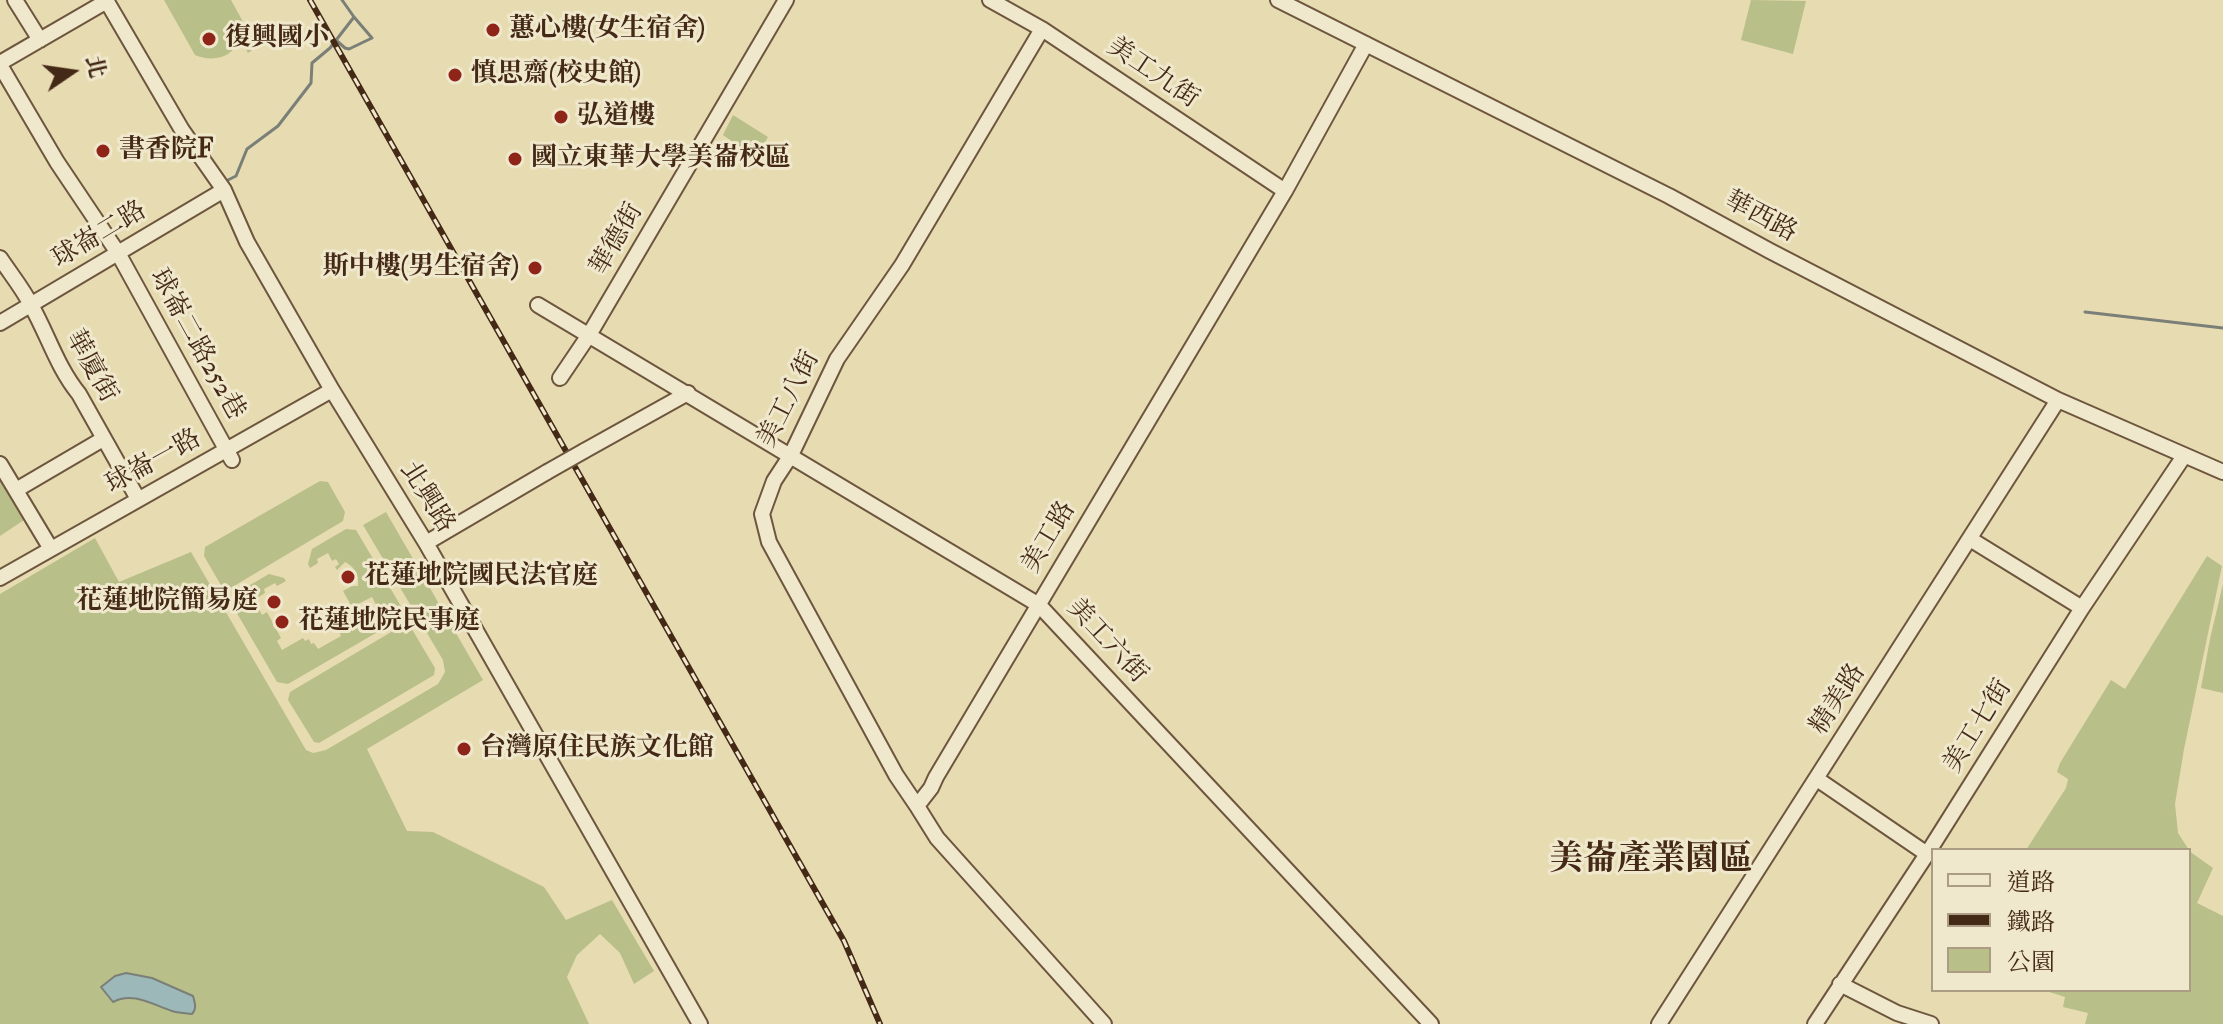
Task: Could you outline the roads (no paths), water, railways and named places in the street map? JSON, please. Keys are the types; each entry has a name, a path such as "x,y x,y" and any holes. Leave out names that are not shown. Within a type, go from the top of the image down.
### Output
{"street":[{"path":"15,0 40,40"},
{"name":"華德街","path":"560,378 589,335 786,0"},
{"name":"美工九街","path":"990,0 1042,29 1285,191"},
{"name":"華西路","path":"1278,0 1669,196 2058,400 2223,472"},
{"path":"0,64 106,1"},
{"name":"北興路","path":"106,1 182,130 224,190 247,242 332,390 426,543 700,1024"},
{"name":"美工八街","path":"917,806 896,775 769,542 762,514 774,481 791,455 837,359 902,265 1042,29"},
{"name":"美工路","path":"917,806 931,788 1285,191 1366,44"},
{"name":"球崙二路252巷","path":"0,64 57,162 118,253 229,455"},
{"name":"球崙二路","path":"0,323 224,190"},
{"name":"華廈街","path":"0,258 31,304 55,357 138,499"},
{"name":"美工六街","path":"538,305 1039,605 1431,1024"},
{"name":"球崙一路","path":"0,578 138,499 229,455 332,390"},
{"path":"426,543 688,393"},
{"name":"精美路","path":"1659,1024 2058,400"},
{"path":"16,490 103,439"},
{"name":"美工七街","path":"1815,1024 1927,854 2082,608 2184,456"},
{"path":"0,464 51,549"},
{"path":"1970,539 2082,608"},
{"path":"1817,779 1927,854"},
{"path":"917,806 937,838 1104,1024"},
{"path":"1840,984 1897,1013 1931,1024"}],"water":[{"path":"126,973 152,978 193,996 194,1012 174,1012 135,998 113,1002 101,987 115,976"}],"waterway":[{"path":"226,181 236,176 247,149 278,126 311,83 312,63 330,48 354,17 342,0"},
{"path":"337,41 349,49 372,38 354,17"},
{"path":"2085,312 2223,328"}],"railway":[{"path":"310,0 844,941 880,1024"}],"place":[{"name":"蕙心樓(女生宿舍)","path":"493,30"},
{"name":"復興國小","path":"209,39"},
{"name":"慎思齋(校史館)","path":"455,75"},
{"name":"弘道樓","path":"561,117"},
{"name":"書香院F","path":"103,151"},
{"name":"國立東華大學美崙校區","path":"515,159"},
{"name":"斯中樓(男生宿舍)","path":"535,268"},
{"name":"花蓮地院國民法官庭","path":"348,577"},
{"name":"花蓮地院簡易庭","path":"274,602"},
{"name":"花蓮地院民事庭","path":"282,622"},
{"name":"台灣原住民族文化館","path":"464,749"}],"district":[{"name":"美崙產業園區","path":"1651,862"}]}
